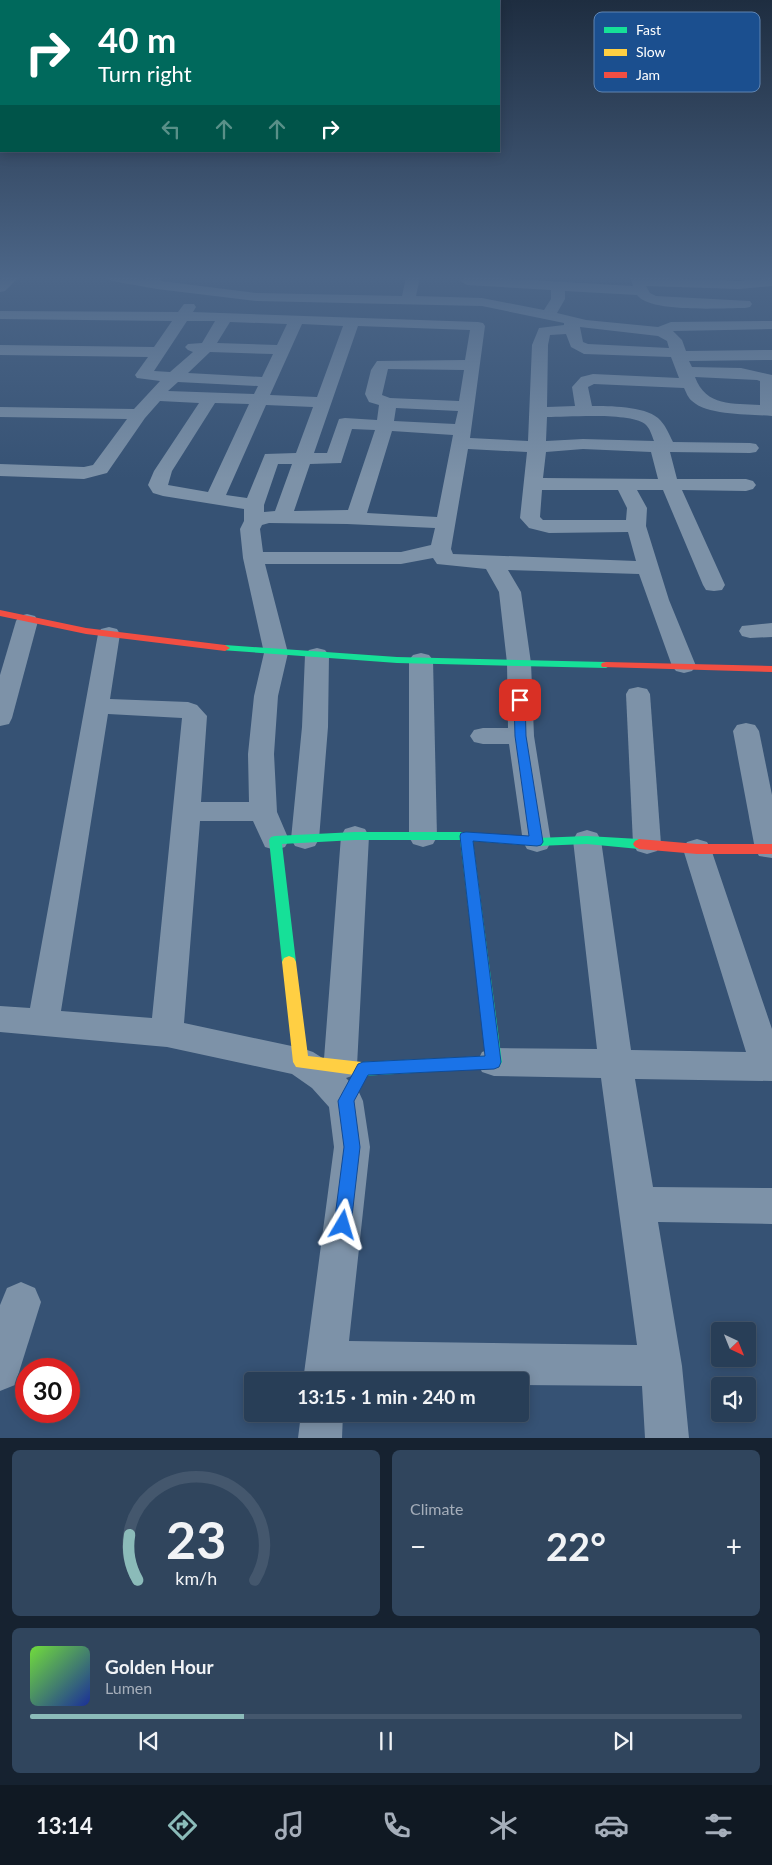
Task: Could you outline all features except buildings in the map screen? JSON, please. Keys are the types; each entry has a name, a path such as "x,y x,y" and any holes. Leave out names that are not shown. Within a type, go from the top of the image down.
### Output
{"street":[{"path":"164,344 142,374 173,378 268,382"},
{"path":"0,350 161,349 188,344"},
{"path":"0,470 84,473 97,471 139,414 207,344"},
{"path":"214,499 285,344"},
{"path":"282,518 343,344"},
{"path":"475,344 467,406 441,549 444,560 648,568"},
{"path":"540,344 537,447 530,518 536,524 549,527 636,526"},
{"path":"578,344 579,391 586,412"},
{"path":"580,384 583,381 593,379 687,378 746,374 765,376 768,379 771,410 713,405 703,402 696,396 687,378 675,344"},
{"path":"579,347 584,349 678,354 772,355"},
{"path":"467,406 388,403 375,398 373,394 379,370 383,364 394,362 472,365"},
{"path":"155,396 322,402"},
{"path":"211,397 163,471 158,486 160,489 214,499 268,518 347,518 445,523"},
{"path":"347,518 357,514 360,507 385,425 388,403"},
{"path":"0,412 139,414"},
{"path":"537,412 586,412 639,416 654,423 662,447 669,483 714,585"},
{"path":"346,1101 324,1078 301,1062 275,840 263,812 261,754 266,696 276,653 253,558 250,529 271,458 335,460 345,423 385,425 537,447 583,444 750,448"},
{"path":"532,484 625,485 669,483 746,485"},
{"path":"625,485 637,508 636,526 648,568 658,600 684,666"},
{"path":"253,558 401,558 441,549"},
{"path":"492,563 510,592 519,664 521,736 537,842"},
{"path":"0,614 28,621 109,634 276,653 519,664 772,669"},
{"path":"0,718 28,621"},
{"path":"750,630 772,630"},
{"path":"43,1024 109,634"},
{"path":"305,839 315,727 317,655"},
{"path":"421,660 423,836"},
{"path":"638,694 647,844"},
{"path":"97,706 188,710 195,716 167,1033"},
{"path":"275,840 355,836 466,836 537,842 586,840 697,849 770,849 746,731"},
{"path":"483,736 521,736"},
{"path":"188,811 263,812"},
{"path":"355,836 352,1067 346,1101 352,1147 325,1371 661,1366"},
{"path":"466,836 494,1062"},
{"path":"586,840 616,1064 661,1366 667,1438"},
{"path":"0,1019 167,1033 301,1062 352,1067 494,1062 770,1067 697,849"},
{"path":"638,1204 772,1206"},
{"path":"0,1370 21,1302"},
{"path":"320,1438 321,1422"}],"traffic: fast":[{"path":"225,648 397,660 606,665"},
{"path":"289,962 275,840 355,836 466,836 537,842 587,840 639,844"},
{"path":"362,1069 494,1062 466,836"}],"traffic: slow":[{"path":"289,962 301,1062 362,1069"}],"traffic: jam":[{"path":"0,613 86,631 225,648"},
{"path":"606,665 772,669"},
{"path":"639,844 697,849 772,849"}],"route":[{"path":"343,1225 352,1147 346,1101 363,1068 494,1062 466,836 537,842 521,736 520,700"}]}
